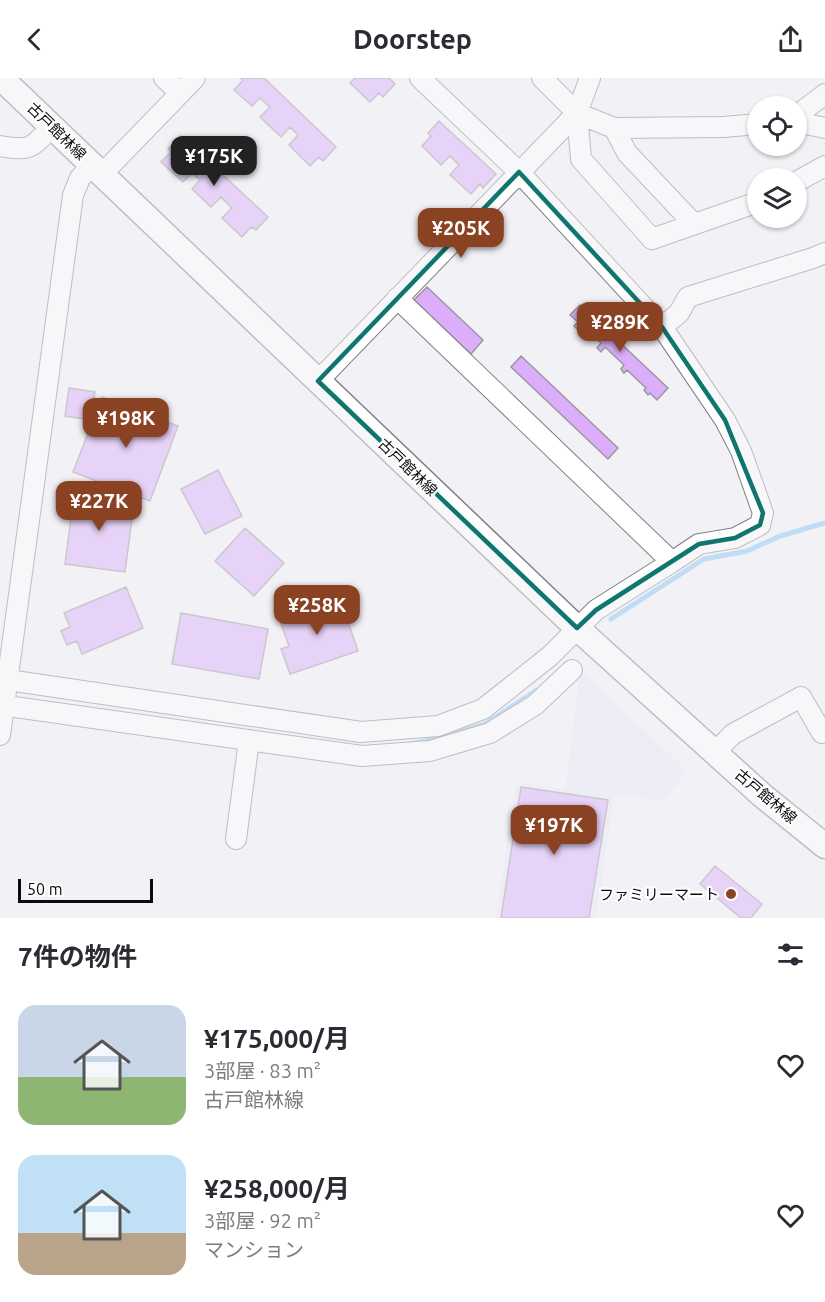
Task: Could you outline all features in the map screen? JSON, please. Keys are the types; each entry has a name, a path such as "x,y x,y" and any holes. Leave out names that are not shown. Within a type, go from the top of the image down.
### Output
{"main road":[{"name":"古戸館林線","path":"1,78 577,628 763,796 825,846"}],"street":[{"path":"164,78 180,93"},
{"path":"0,735 73,195 80,178 97,169 195,78"},
{"path":"4,693 361,732 425,729 483,709 550,656 596,610 699,544 735,538 760,525 763,513 741,451 725,420 662,327 519,172 420,78"},
{"path":"542,78 577,113 614,128 747,125"},
{"path":"318,381 577,113 590,78"},
{"path":"807,108 825,94"},
{"path":"577,113 581,159 652,239 747,206"},
{"path":"807,124 825,128"},
{"path":"0,146 28,149 34,146 52,126"},
{"path":"614,128 627,153 693,223"},
{"path":"807,176 825,166"},
{"path":"662,327 679,313 688,297 825,253"},
{"path":"397,298 672,561"},
{"path":"4,693 249,740 362,756 430,751 490,733 535,705 572,670"},
{"path":"715,753 733,734 801,697 822,733 825,731"},
{"path":"236,839 249,740"}],"highlighted area":[{"path":"519,172 662,327 725,420 763,513 760,525 735,538 699,544 596,610 577,628 318,381"}],"shaded area":[{"path":"581,669 687,771 663,801 614,794 596,918 496,918 516,783 565,789"}],"building":[{"path":"240,78 264,78 336,147 323,161 319,157 310,166 289,145 298,135 290,127 281,137 260,117 270,107 260,98 252,106 234,90 243,80"},
{"path":"355,78 389,78 395,84 383,97 379,93 370,102 350,83"},
{"path":"439,121 496,174 483,188 480,184 471,194 450,175 459,165 450,156 441,165 422,146 431,136 428,133"},
{"path":"181,136 268,217 256,230 251,227 242,237 222,218 232,208 221,197 211,207 192,189 200,180 192,173 183,182 161,162 171,152 168,149"},
{"path":"427,287 483,340 471,354 414,300"},
{"path":"580,305 668,388 657,400 650,393 648,395 644,390 646,388 627,370 624,373 621,369 624,365 605,347 601,352 597,348 601,343 582,326 578,330 574,326 578,322 570,315"},
{"path":"521,356 618,448 608,459 511,367"},
{"path":"69,388 95,392 91,420 65,416"},
{"path":"102,397 178,426 150,501 73,472"},
{"path":"218,470 242,516 205,534 181,489"},
{"path":"75,487 98,490 97,500 134,504 125,572 65,564"},
{"path":"245,528 284,563 254,596 215,561"},
{"path":"126,587 143,628 82,654 77,641 67,645 61,631 70,627 64,613"},
{"path":"340,598 358,651 290,674 281,649 289,646 279,618"},
{"path":"181,613 268,629 259,679 172,664"},
{"path":"521,787 608,800 589,918 501,918"},
{"name":"ファミリーマート","path":"715,866 762,904 751,918 741,918 700,884"}],"waterway":[{"path":"611,619 704,559 747,551 780,536 825,523"},
{"path":"453,734 485,724 537,690"},
{"path":"415,743 441,738"}],"place":[{"name":"ファミリーマート","path":"731,894"}]}
